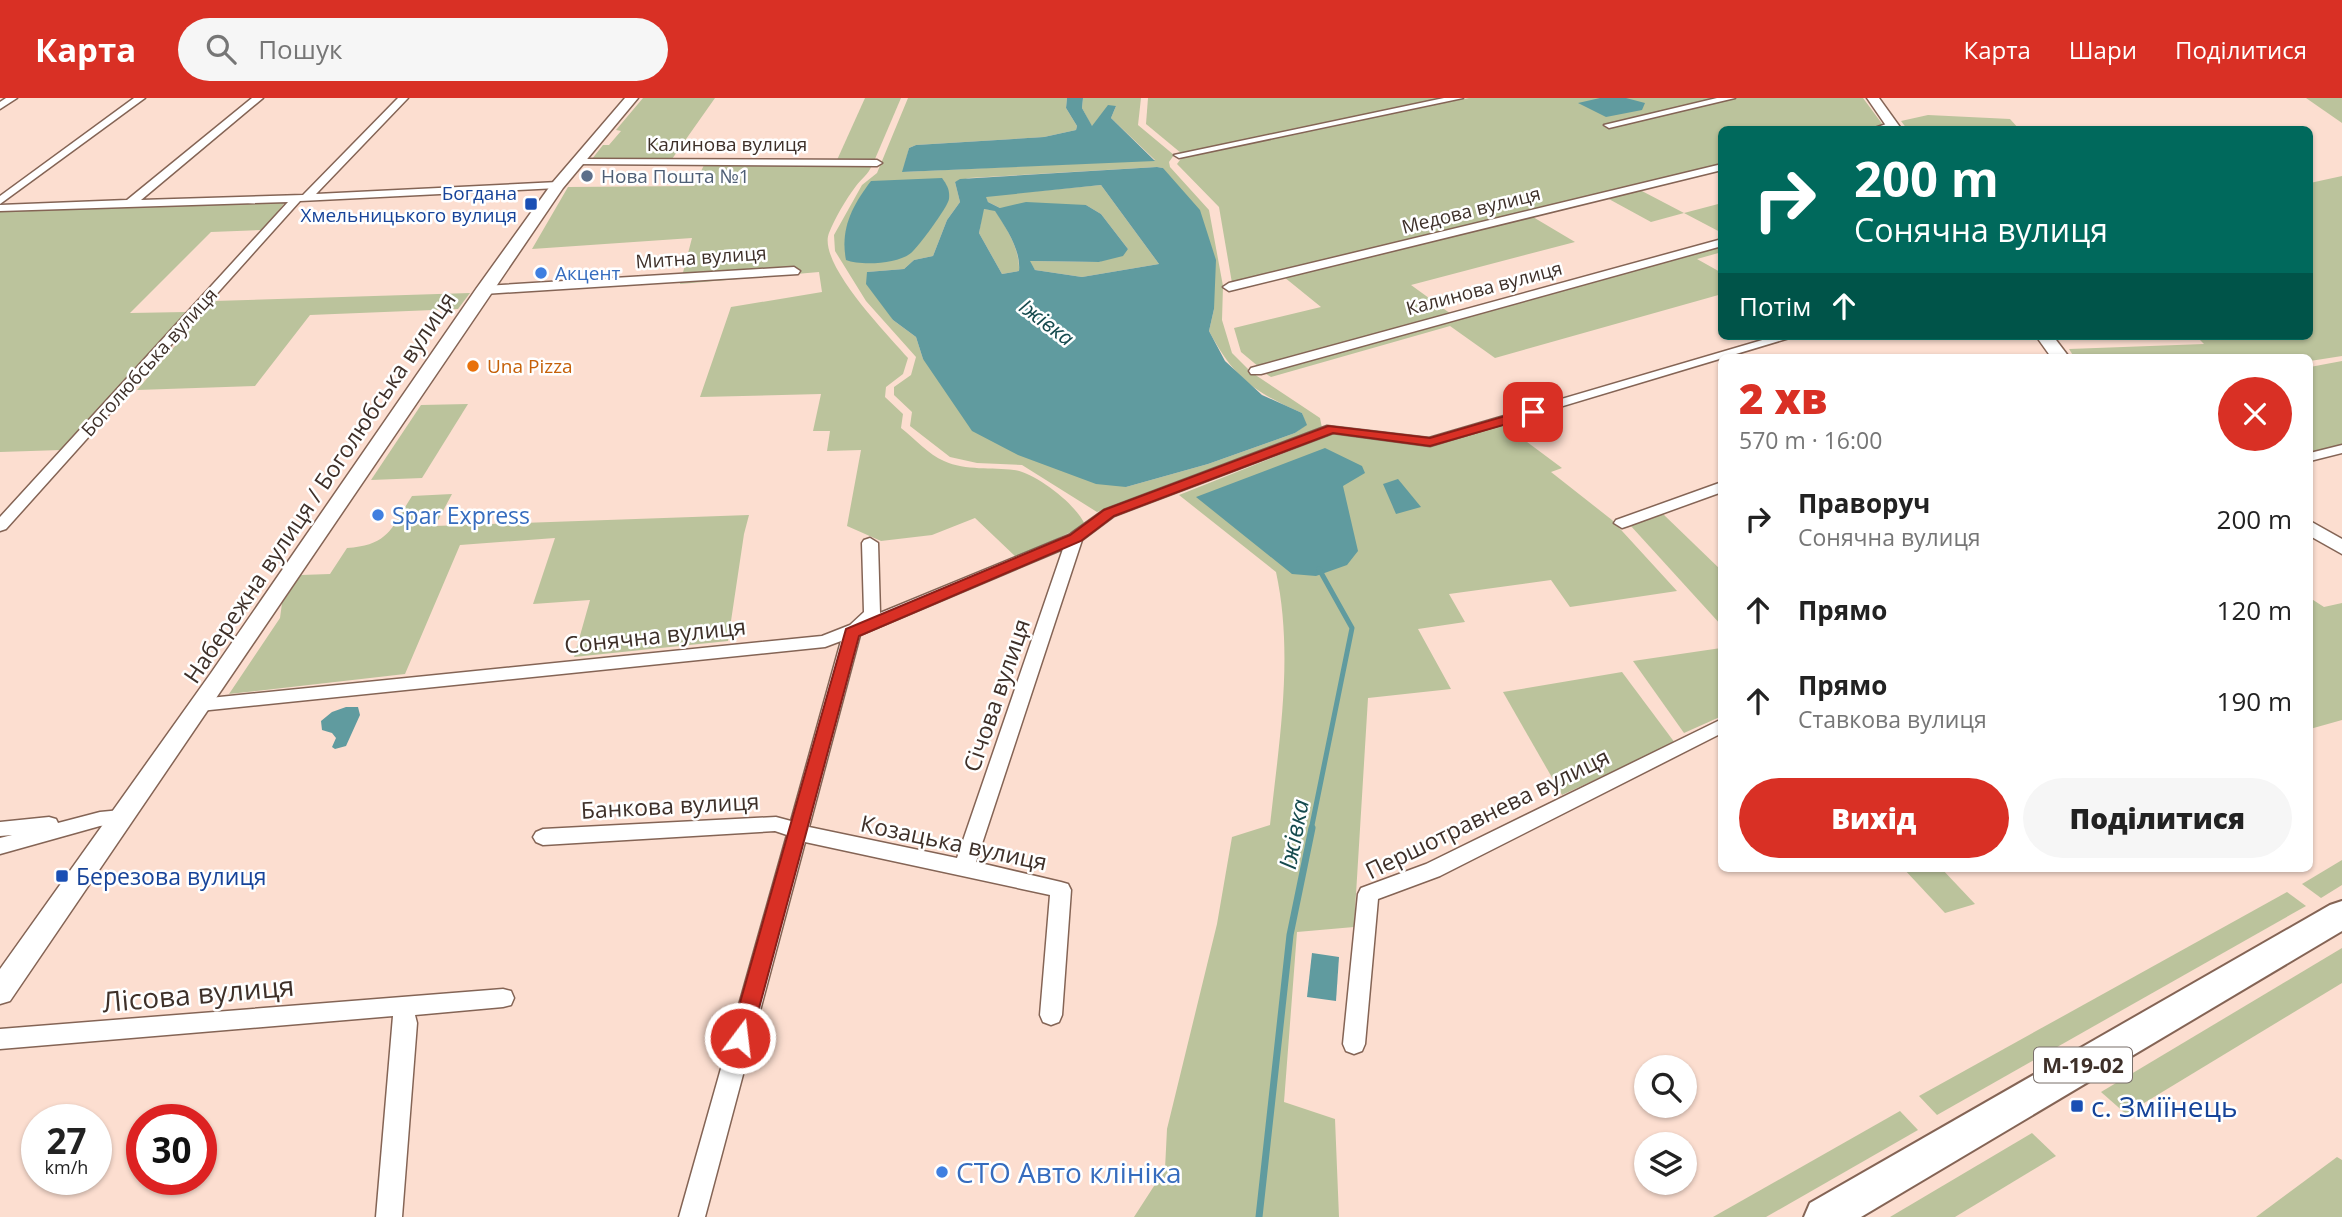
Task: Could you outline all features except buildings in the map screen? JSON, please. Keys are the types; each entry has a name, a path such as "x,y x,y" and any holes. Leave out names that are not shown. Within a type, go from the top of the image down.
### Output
{"main road":[{"name":"М-19-02","path":"1824,1217 2342,914"}],"street":[{"path":"0,106 12,98"},
{"path":"0,201 140,98"},
{"path":"131,203 258,98"},
{"name":"Боголюбська вулиця","path":"0,526 302,198 403,98"},
{"name":"Набережна вулиця / Боголюбська вулиця","path":"0,992 111,818 201,705 484,289 558,185 632,98"},
{"path":"1179,155 1458,98"},
{"path":"1609,125 1730,98"},
{"path":"1873,98 1893,126"},
{"name":"Калинова вулиця","path":"577,162 877,163"},
{"name":"Медова вулиця","path":"1229,286 1718,168"},
{"path":"0,208 302,198 558,185"},
{"name":"Калинова вулиця","path":"1256,371 1718,243"},
{"name":"Митна вулиця","path":"484,289 794,271"},
{"name":"Сонячна вулиця","path":"1729,354 1776,340"},
{"path":"2047,340 2058,354"},
{"name":"Сонячна вулиця","path":"201,705 825,641 852,633 1076,538 1109,513 1332,429 1430,442 1718,357"},
{"path":"2313,456 2342,449"},
{"path":"1622,523 1718,488"},
{"path":"2313,529 2342,548"},
{"name":"Січова вулиця","path":"964,867 1076,538"},
{"path":"692,1217 852,633 872,612 870,543"},
{"name":"Першотравнева вулиця","path":"1354,1044 1368,894 1433,870 1718,727"},
{"path":"0,829 111,818"},
{"path":"0,846 111,818"},
{"name":"Банкова вулиця","path":"544,837 776,824 796,833"},
{"name":"Козацька вулиця","path":"796,833 1061,890 1051,1015"},
{"name":"Лісова вулиця","path":"0,1039 503,998"},
{"path":"389,1217 406,1023 402,1006"}],"green space":[{"path":"643,98 715,98 672,159 592,159 603,145 609,145 621,131 616,130"},
{"path":"865,98 901,98 875,159 837,160"},
{"path":"908,98 1067,98 1066,108 1077,126 1076,130 1044,137 916,145 909,148 903,172 1155,160 1111,118 1116,106 1092,127 1082,108 1083,98 1141,98 1138,125 1174,155 1169,162 1170,167 1209,210 1223,286 1222,320 1232,353 1251,372 1320,418 1322,428 1097,512 1022,465 977,463 950,457 910,426 912,412 894,395 894,387 911,375 916,357 866,301 835,251 834,235 862,185 877,173","holes":["1163,168 1214,309 1209,331 1227,361 1247,382 1271,398 1302,413 1306,425 1295,433 1208,464 1126,487 923,359 916,337 893,320 867,272 904,269 914,260 933,256 947,220 960,202 955,182 969,178"]},
{"path":"1148,98 1448,98 1181,153 1146,124"},
{"path":"1469,98 1863,98 1883,125 1718,126 1718,165 1232,283 1219,207 1177,164 1183,156"},
{"path":"2306,98 2342,98 2342,123"},
{"path":"1928,115 2010,119 2016,126 1905,126 1901,121"},
{"path":"704,165 872,165 838,215 829,233 828,246 843,280 908,358 903,374 886,387 885,397 903,414 901,428 933,455 952,464 1014,470 1033,477 1074,508 1085,525 1017,558 975,518 932,535 881,541 847,526 861,450 827,451 830,431 813,431 821,394 700,397 731,307 822,292 819,272 680,284 692,238 532,249 568,187 694,186"},
{"path":"2342,176 2342,356 2313,361 2313,354 2072,354 2069,349 2204,344 2200,340 2313,340 2313,182"},
{"path":"1101,185 1159,264 1082,277 1035,270 1029,261 1099,262 1128,249 1101,214 1086,205 1000,208 988,202 985,196"},
{"path":"1640,190 1684,213 1651,222 1607,198"},
{"path":"287,200 263,230 211,232 130,313 186,312 61,450 0,452 0,210"},
{"path":"1718,204 1718,231 1684,213"},
{"path":"983,209 995,210 1004,224 1015,247 1019,271 1002,274 979,233"},
{"path":"1533,217 1575,242 1411,285 1451,314 1259,367 1241,352 1234,328 1321,307 1284,277"},
{"path":"1718,245 1718,253 1697,259 1718,271 1718,295 1495,358 1450,326 1271,377 1263,372"},
{"path":"470,293 458,309 310,315 255,386 137,390 214,301"},
{"path":"2342,361 2342,445 2313,452 2313,366"},
{"path":"468,404 422,478 371,480 421,405"},
{"path":"1504,425 1562,468 1551,472 1612,520 1677,591 1570,607 1551,580 1449,594 1465,622 1418,629 1451,689 1368,698 1354,927 1297,932 1284,1102 1335,1119 1339,1217 1134,1217 1165,1169 1167,1129 1217,924 1232,837 1270,825 1283,698 1284,635 1276,572 1179,495 1332,434 1433,446"},
{"path":"452,494 435,526 749,515 728,641 574,657 590,600 533,604 555,538 460,545 405,674 229,694 280,618 282,603 301,575 330,574 347,548 380,539 393,526 412,496"},
{"path":"1663,514 1718,567 1718,622 1630,525"},
{"path":"2313,600 2324,607 2342,603 2342,720 2313,728"},
{"path":"1718,648 1718,718 1684,733 1633,661"},
{"path":"1622,672 1675,743 1562,795 1503,692"},
{"path":"2342,860 2342,885 2321,898 2302,884"},
{"path":"1907,872 1945,872 1975,904 1945,913"},
{"path":"2287,892 2306,906 1937,1115 1919,1096"},
{"path":"2342,948 2342,983 2126,1114 2101,1092"},
{"path":"1900,1111 1918,1130 1766,1217 1713,1217"},
{"path":"2032,1133 2056,1156 1955,1217 1890,1217"},
{"path":"2337,1157 2342,1160 2342,1217 2256,1217"}],"water":[{"path":"1067,98 1083,98 1082,108 1092,126 1108,105 1116,106 1111,118 1155,161 902,172 909,148 916,145 1044,137 1076,130 1077,126 1066,108"},
{"path":"1600,98 1626,98 1645,103 1642,110 1606,117 1578,103"},
{"path":"1163,168 1200,210 1216,260 1214,309 1209,331 1225,361 1262,395 1302,413 1307,425 1295,433 1208,464 1126,487 1096,484 1018,455 972,431 923,359 916,337 893,320 866,284 867,272 904,269 914,260 933,256 947,220 960,202 955,182 960,179","holes":["1101,185 1159,264 1082,277 1035,270 1030,261 1099,262 1123,256 1128,249 1101,214 1086,205 1026,202 1000,208 988,202 986,197","984,209 995,211 1008,232 1018,255 1019,271 1002,274 979,233"]},
{"path":"942,178 949,190 949,199 932,227 911,253 897,260 879,263 846,260 845,238 849,218 871,181"},
{"path":"1325,448 1362,466 1365,473 1343,486 1358,551 1347,565 1316,576 1292,574 1196,497"},
{"path":"1398,479 1421,507 1396,514 1383,484"},
{"path":"346,707 358,707 360,715 346,746 335,749 332,747 336,738 332,733 322,730 321,721 332,712"},
{"path":"1312,953 1339,957 1336,1001 1307,997"}],"waterway":[{"name":"Іжівка","path":"1311,830 1352,628 1319,569"},
{"name":"Іжівка","path":"1259,1217 1290,935 1312,828"}],"place":[{"name":"Нова Пошта №1","path":"587,176"},
{"name":"Богдана Хмельницького вулиця","path":"531,204"},
{"name":"Акцент","path":"541,273"},
{"name":"Una Pizza","path":"473,366"},
{"name":"Spar Express","path":"378,515"},
{"name":"Березова вулиця","path":"62,876"},
{"name":"с. Зміїнець","path":"2077,1106"},
{"name":"СТО Авто клініка","path":"942,1172"}],"route":[{"path":"740,1038 852,633 1076,538 1109,513 1332,429 1430,442 1533,412"}]}
